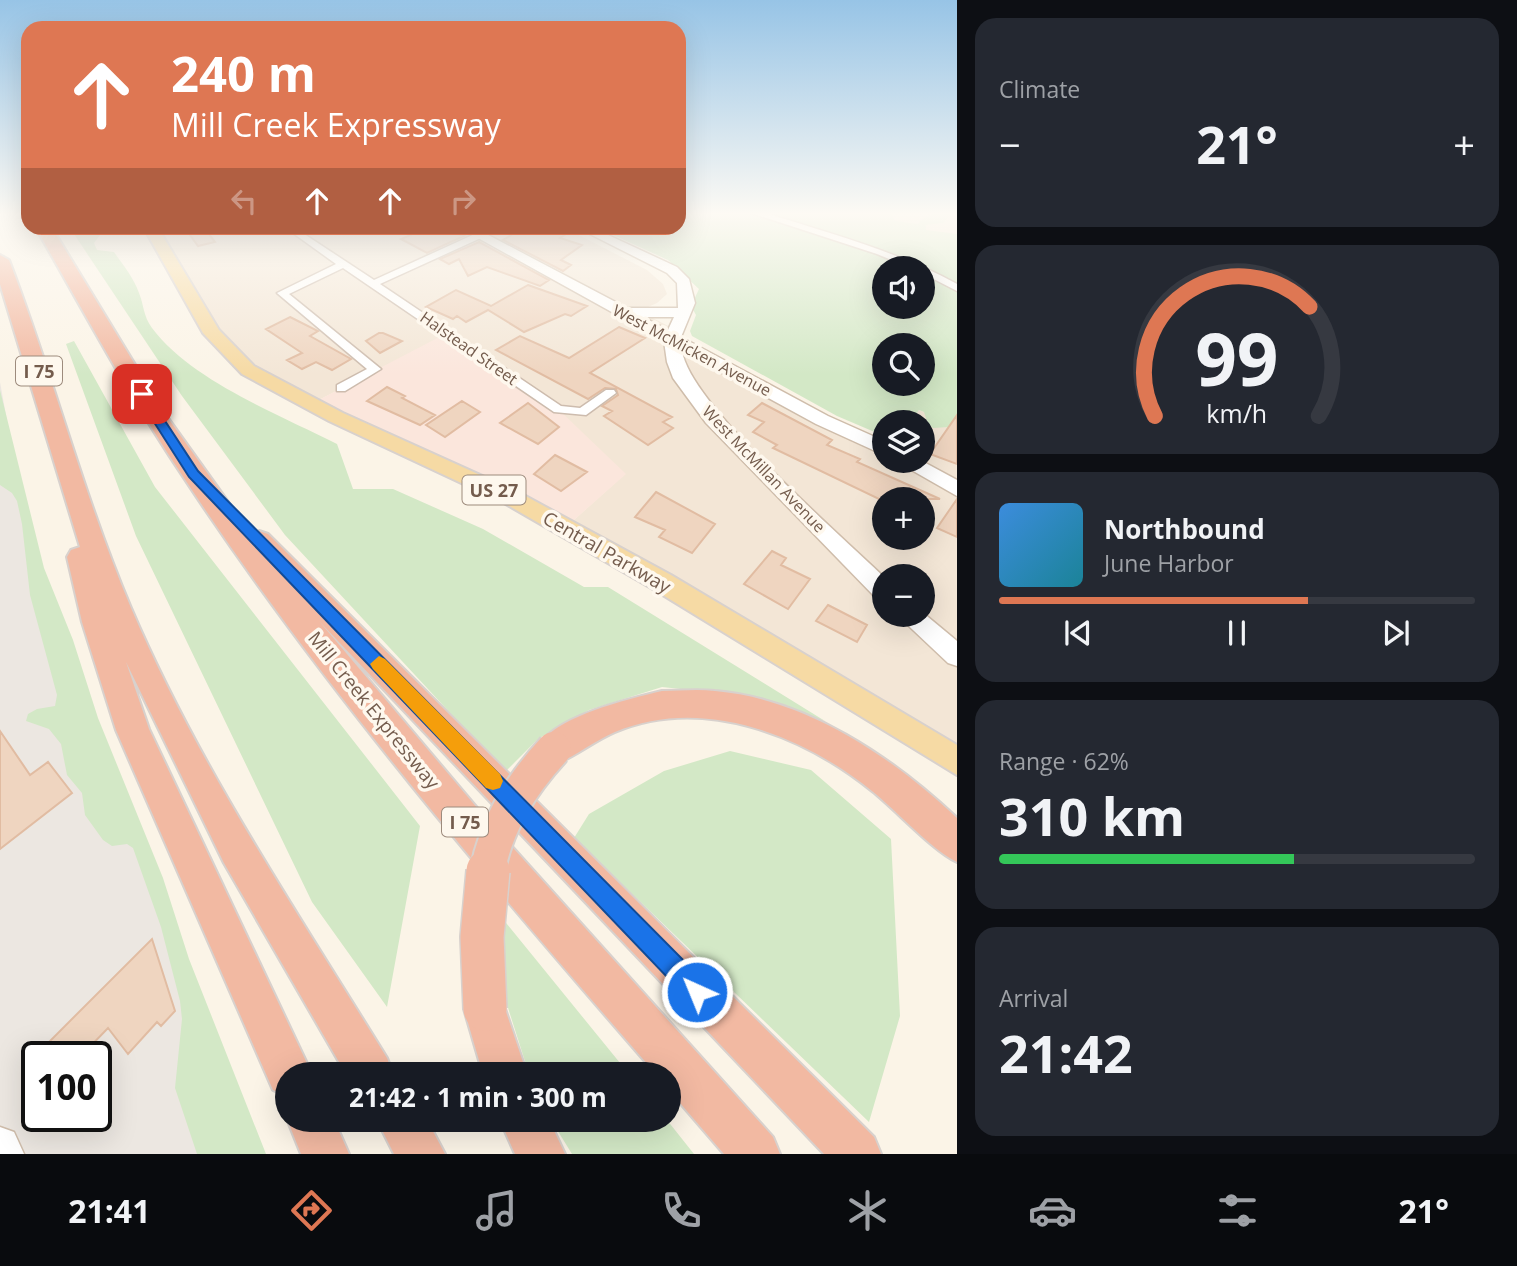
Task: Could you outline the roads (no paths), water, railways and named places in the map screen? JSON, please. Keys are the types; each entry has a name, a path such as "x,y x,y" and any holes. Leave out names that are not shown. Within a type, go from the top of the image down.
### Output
{"highway":[{"name":"I 75","path":"3,267 28,336 56,438 117,609 166,716 237,850 364,1062"},
{"name":"Mill Creek Expressway","path":"67,267 156,418 318,644 410,757 755,1154"},
{"path":"56,438 97,622 133,730 284,1062"},
{"path":"194,474 857,1154"},
{"path":"501,1062 485,1009 480,936 489,862 519,788 554,749 579,731 650,706 681,705 748,710 796,724 846,750 899,787 957,843"},
{"path":"315,1132 325,1154"},
{"path":"407,1132 421,1154"},
{"path":"529,1132 541,1154"}],"main road":[{"name":"Central Parkway","path":"174,267 212,333 248,370 337,417 512,498 662,582 957,761"},
{"name":"West McMicken Avenue","path":"539,267 624,313"},
{"path":"665,267 684,282 687,291 683,313 672,340"},
{"path":"624,313 683,313"},
{"name":"West McMicken Avenue","path":"672,340 872,443"},
{"name":"West McMillan Avenue","path":"672,340 675,362 682,378 712,419 872,580"},
{"path":"682,378 718,364"},
{"path":"928,473 957,489"},
{"path":"923,627 957,656"},
{"path":"0,1146 4,1154"}],"street":[{"path":"337,267 282,293 375,369 341,388"},
{"name":"Halstead Street","path":"351,267 558,409 582,412 610,393"},
{"path":"375,283 410,267"},
{"path":"935,276 957,288"},
{"name":"West McMicken Avenue","path":"624,313 672,340"}]}
